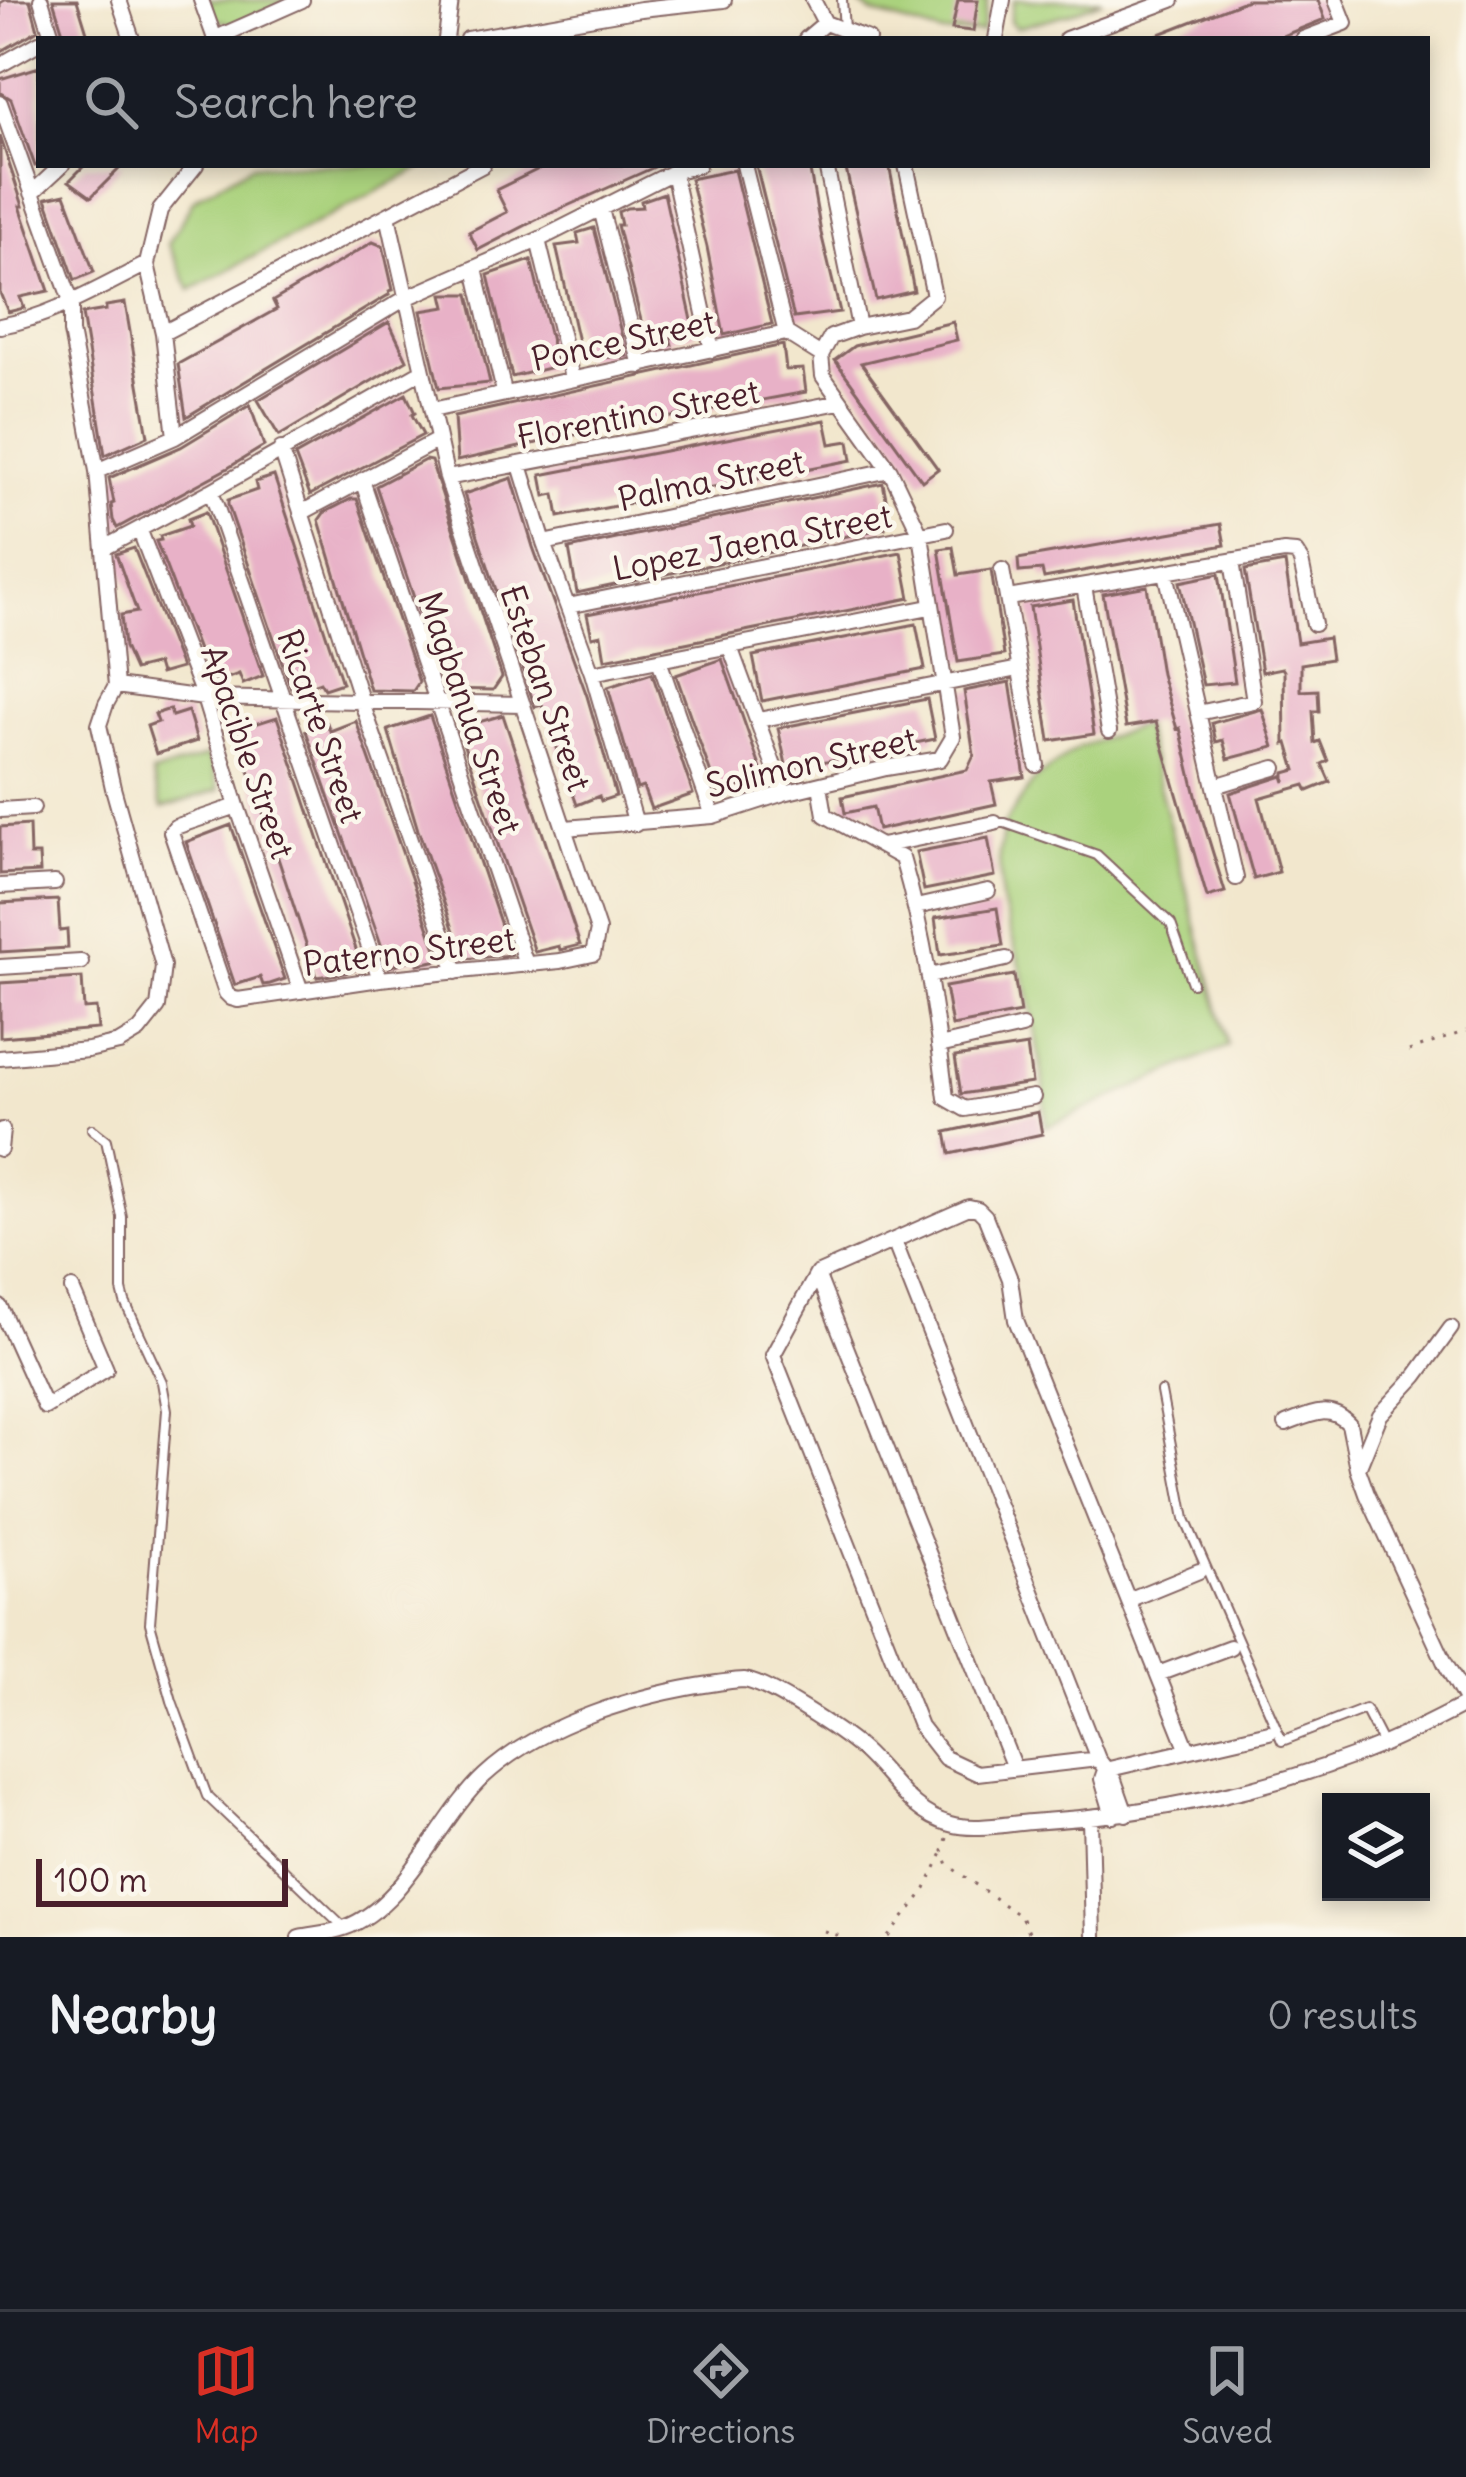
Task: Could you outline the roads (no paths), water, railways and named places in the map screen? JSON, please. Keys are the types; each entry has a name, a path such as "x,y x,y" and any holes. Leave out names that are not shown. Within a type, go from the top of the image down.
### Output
{"street":[{"path":"41,0 47,36"},
{"path":"119,0 131,36"},
{"path":"201,0 213,36"},
{"path":"221,36 302,0"},
{"path":"446,36 451,0"},
{"path":"484,36 724,0"},
{"path":"813,0 825,23 860,36"},
{"path":"997,36 1003,0"},
{"path":"1336,0 1350,36"},
{"path":"1074,36 1167,1"},
{"path":"810,36 825,23"},
{"path":"1311,36 1345,23"},
{"path":"0,65 36,45"},
{"path":"0,103 71,301 71,332 97,471 116,686 99,724 112,788 164,966 158,1007 139,1031 119,1043 0,1058"},
{"path":"32,193 59,168"},
{"path":"175,436 163,333 147,263 160,210 194,168"},
{"path":"163,333 477,168"},
{"path":"97,471 175,436 406,298 687,168"},
{"path":"746,168 786,333 820,355 831,337 908,317 934,296 908,168"},
{"path":"827,168 859,327"},
{"path":"673,172 712,350"},
{"path":"601,209 640,366"},
{"name":"Esteban Street","path":"388,216 447,478 598,930 593,954"},
{"path":"538,240 572,378"},
{"path":"0,325 71,301 147,263"},
{"path":"475,269 504,392"},
{"name":"Ponce Street","path":"432,410 786,333"},
{"name":"Solimon Street","path":"565,828 712,816 886,768 940,759 953,737 921,535 890,470 823,376 820,355"},
{"path":"104,548 422,370"},
{"name":"Florentino Street","path":"447,478 840,402"},
{"path":"301,513 438,440"},
{"path":"281,448 362,703 456,972"},
{"path":"520,465 592,673 636,824"},
{"name":"Palma Street","path":"544,543 890,470"},
{"name":"Magbanua Street","path":"362,480 526,964"},
{"name":"Ricarte Street","path":"211,491 380,979"},
{"name":"Lopez Jaena Street","path":"568,606 946,530"},
{"name":"Apacible Street","path":"140,531 204,698 301,991"},
{"path":"1008,598 1296,553 1314,624"},
{"path":"1198,713 1254,701 1232,562"},
{"path":"1003,570 1037,765"},
{"path":"1166,573 1236,878"},
{"path":"1084,586 1109,731"},
{"path":"592,673 930,607"},
{"path":"730,647 784,794"},
{"path":"659,660 712,816"},
{"path":"758,720 1019,668"},
{"path":"116,686 204,698 285,702 523,704"},
{"path":"1215,786 1275,768"},
{"path":"820,785 825,815 902,858 929,976 946,1098 965,1109 1033,1097"},
{"name":"Paterno Street","path":"237,806 171,832 231,998 593,954"},
{"path":"0,810 33,808"},
{"path":"881,846 995,823"},
{"path":"0,886 55,884"},
{"path":"916,907 988,891"},
{"path":"929,976 1006,959"},
{"path":"0,967 81,962"},
{"path":"939,1046 1022,1027"},
{"path":"0,1149 2,1130"},
{"path":"1188,1750 1016,1320 1010,1279 985,1216 969,1207 817,1274 773,1355 885,1644 920,1726 945,1759 977,1773 1102,1765 1188,1750 1269,1732"},
{"path":"894,1241 1120,1815"},
{"path":"817,1274 1014,1768"},
{"path":"0,1307 45,1407 106,1369 72,1289"},
{"path":"1358,1469 1380,1415 1451,1328"},
{"path":"299,1937 345,1928 388,1900 483,1776 532,1742 617,1703 746,1680 801,1708 861,1749 915,1806 950,1824 977,1826 1158,1809 1297,1775 1383,1744 1466,1702 1381,1525 1358,1469 1349,1424 1342,1416 1319,1411 1286,1424"},
{"path":"1128,1600 1198,1571"},
{"path":"1158,1674 1230,1648"},
{"path":"1090,1819 1093,1937"}],"lane":[{"path":"842,0 844,30"},
{"path":"995,823 1097,855 1171,924 1192,983"},
{"path":"92,1129 106,1140 122,1217 125,1302 162,1382 167,1410 150,1623 172,1701 207,1796 345,1928"},
{"path":"1161,1392 1184,1519 1282,1741 1364,1709 1383,1744"}]}
